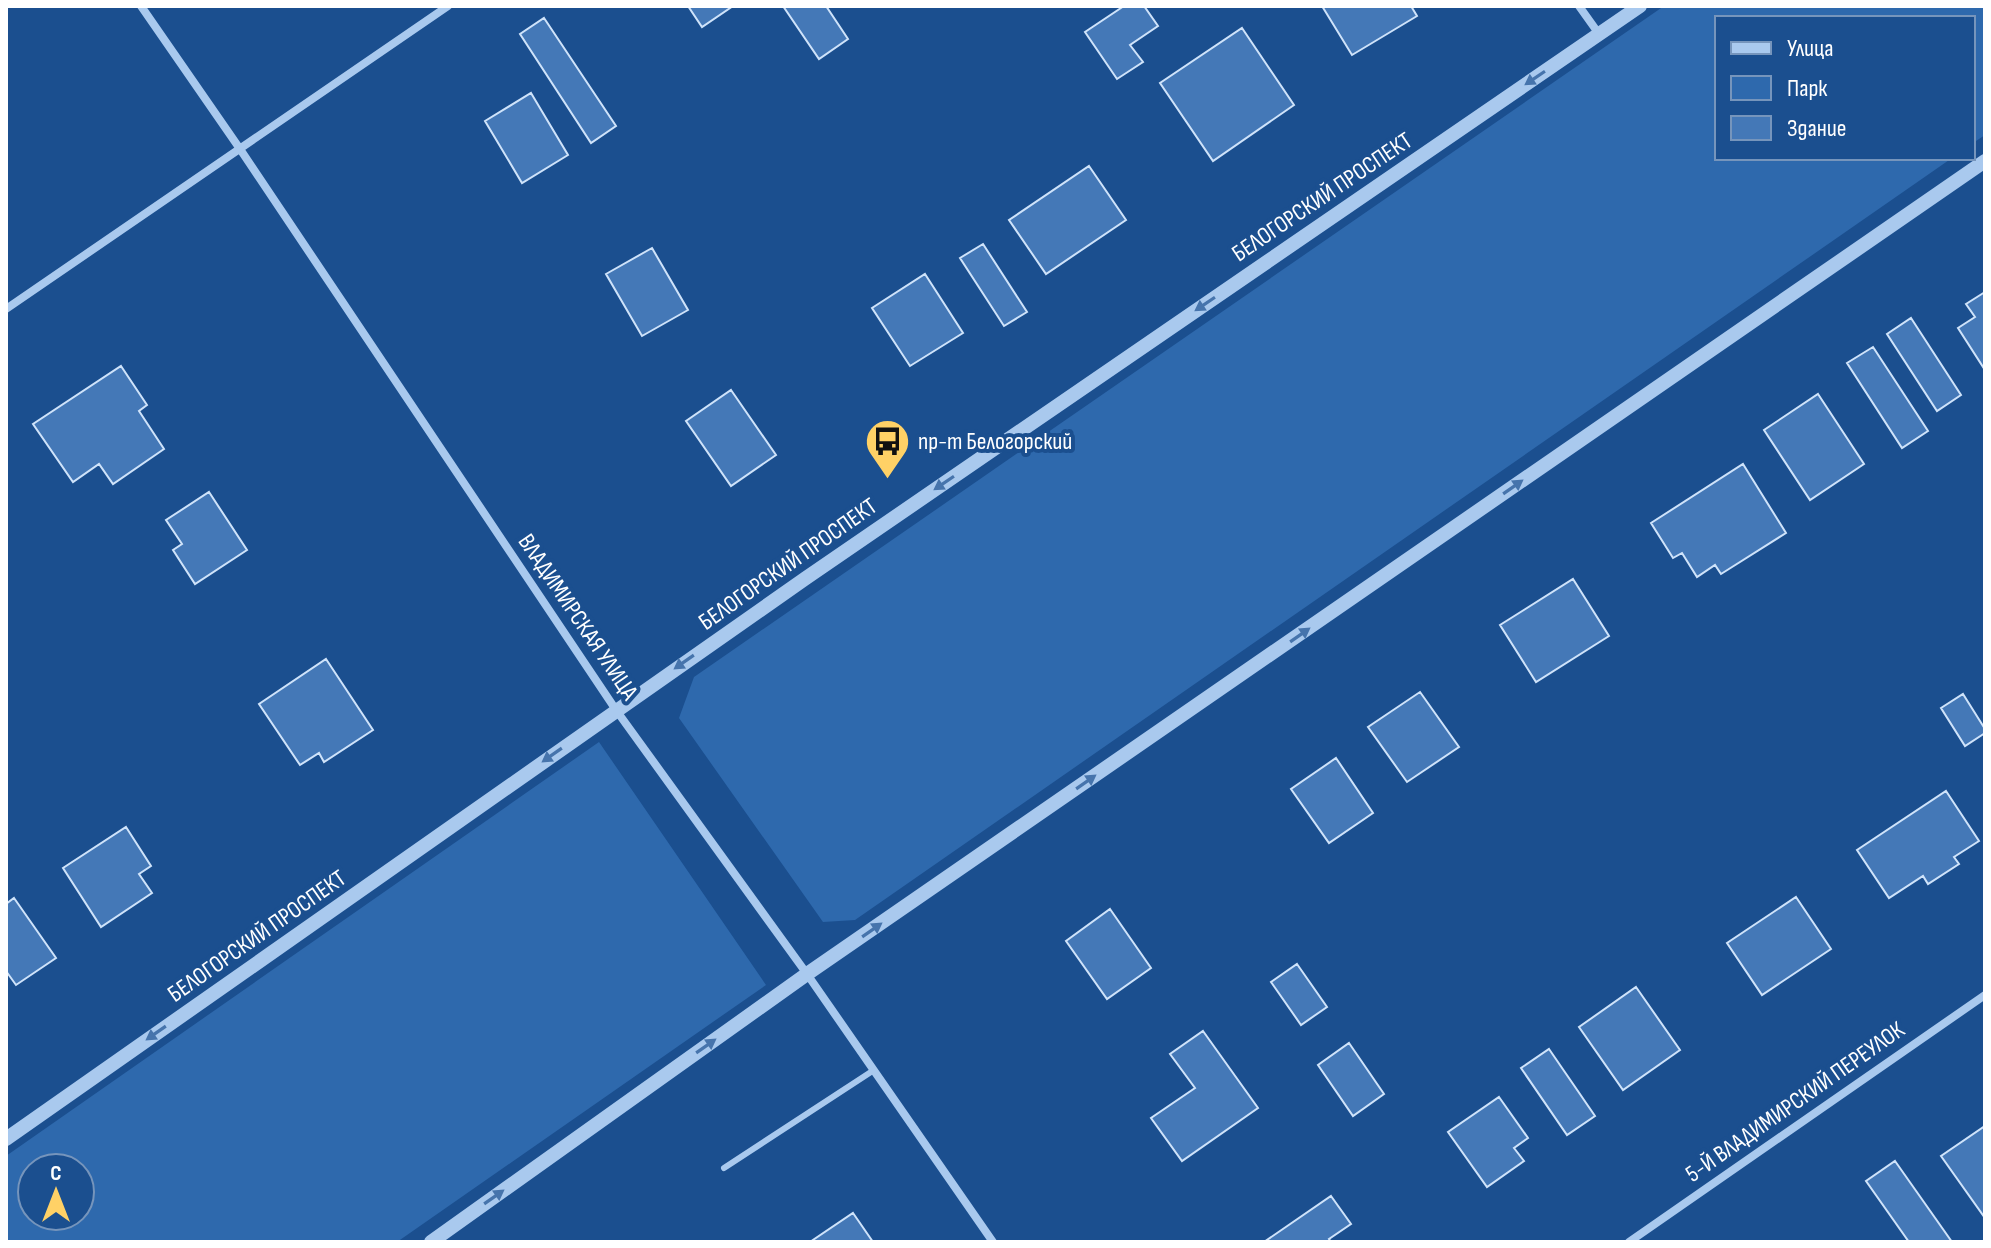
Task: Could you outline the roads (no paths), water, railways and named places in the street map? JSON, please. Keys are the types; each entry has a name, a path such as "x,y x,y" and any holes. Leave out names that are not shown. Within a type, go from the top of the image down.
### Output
{"street":[{"name":"ВЛАДИМИРСКАЯ УЛИЦА","path":"141,6 616,710 807,974 993,1242"},
{"path":"6,309 448,6"},
{"path":"1579,6 1599,34"},
{"name":"БЕЛОГОРСКИЙ ПРОСПЕКТ","path":"6,1139 616,710 1640,6"},
{"path":"431,1242 807,974 1985,161"},
{"name":"5-Й ВЛАДИМИРСКИЙ ПЕРЕУЛОК","path":"1629,1242 1985,995"}],"lane":[{"path":"724,1168 874,1070"}],"place":[{"name":"пр-т Белогорский","path":"887,480"}]}
